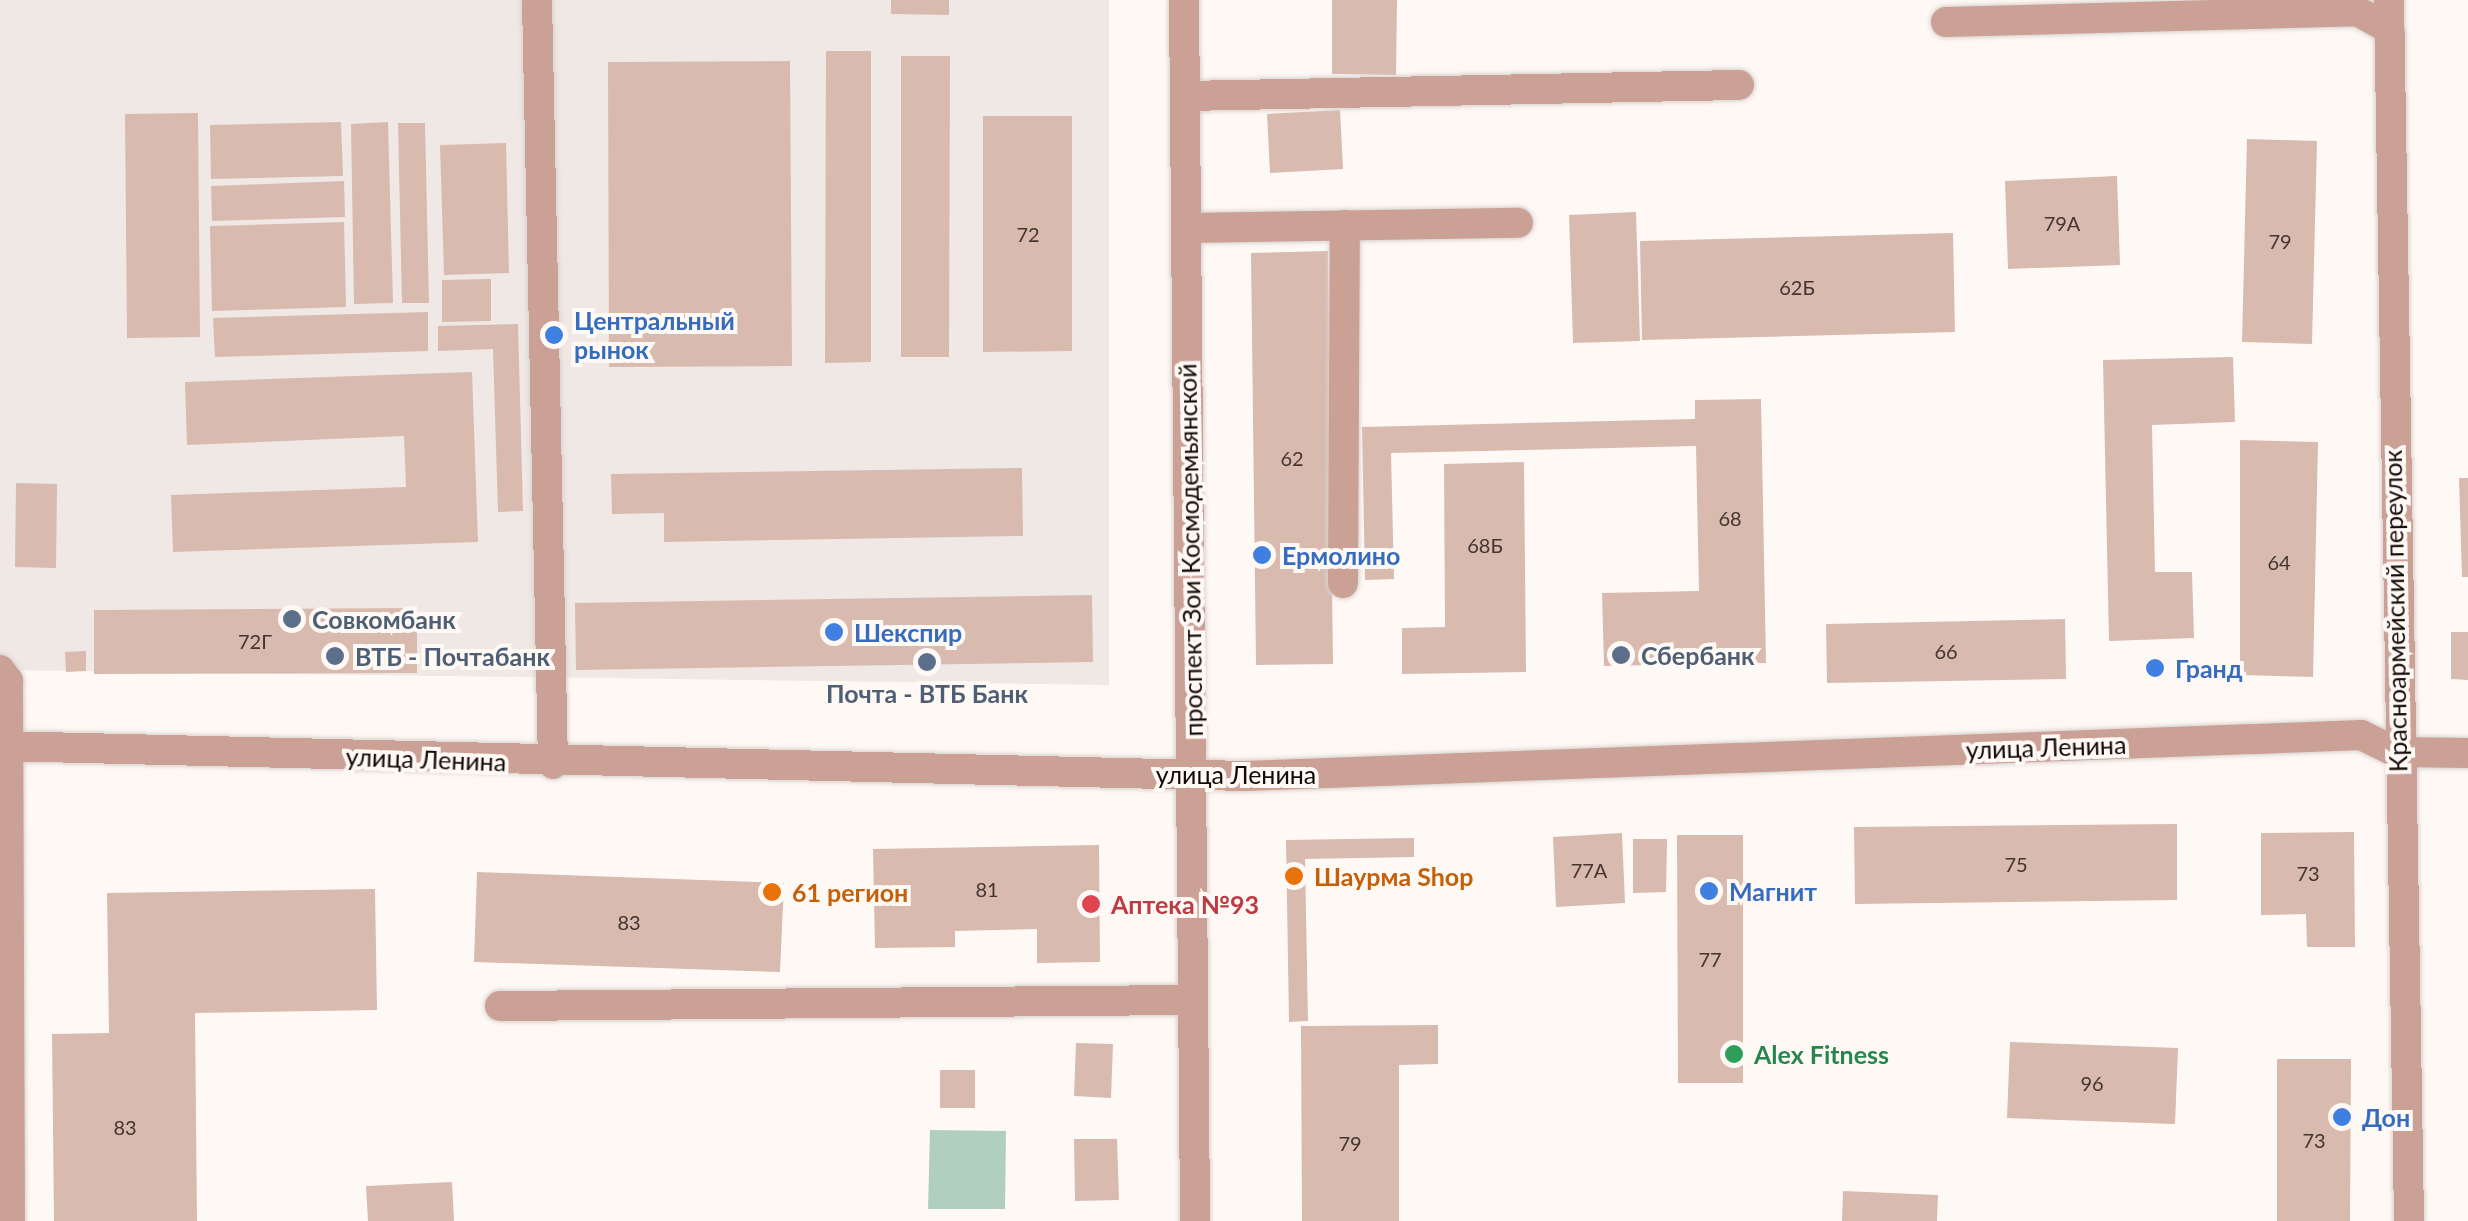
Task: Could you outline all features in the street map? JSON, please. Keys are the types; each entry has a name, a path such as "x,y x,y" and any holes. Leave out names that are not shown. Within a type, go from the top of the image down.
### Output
{"street":[{"path":"538,0 553,764"},
{"name":"проспект Зои Космодемьянской","path":"1184,0 1195,1221"},
{"path":"1946,22 2356,11 2389,14"},
{"name":"Красноармейский переулок","path":"2389,14 2396,752 2409,1221"},
{"path":"1184,96 1739,86"},
{"path":"1186,228 1518,223"},
{"path":"1343,583 1345,225"},
{"path":"0,670 10,1221"},
{"name":"улица Ленина","path":"4,746 553,764 1192,776 2361,735 2396,752 2468,754"},
{"path":"500,1006 1194,1000"}],"shaded area":[{"name":"Центральный рынок","path":"0,0 1109,0 1109,685 0,670"}],"green space":[{"path":"930,1130 1006,1131 1005,1209 928,1209"}],"building":[{"path":"891,0 949,0 949,15 891,14"},
{"path":"1332,0 1397,0 1396,75 1332,74"},
{"path":"826,51 871,51 871,362 825,363"},
{"path":"901,56 950,56 949,357 901,357"},
{"path":"790,61 792,366 609,367 608,62"},
{"path":"1340,110 1343,169 1270,173 1267,114"},
{"path":"198,113 200,337 127,338 125,114"},
{"path":"983,116 1072,116 1072,351 983,352"},
{"path":"341,122 343,176 211,179 210,125"},
{"path":"388,122 393,303 354,304 351,124"},
{"path":"398,123 425,123 429,303 402,303"},
{"path":"2247,139 2317,141 2312,344 2242,342"},
{"path":"506,143 509,273 444,275 440,145"},
{"path":"2117,176 2120,265 2008,269 2005,181"},
{"path":"344,181 345,217 212,221 211,186"},
{"path":"1636,212 1640,341 1573,343 1569,215"},
{"path":"344,222 346,307 212,311 210,226"},
{"path":"1953,233 1955,332 1642,340 1640,241"},
{"path":"1328,251 1333,664 1256,665 1251,253"},
{"path":"491,279 491,321 442,322 442,280"},
{"path":"428,312 428,351 215,357 213,318"},
{"path":"518,324 523,511 498,512 493,349 438,351 438,326"},
{"path":"2233,357 2235,422 2152,425 2155,572 2192,572 2194,638 2109,641 2103,360"},
{"path":"472,372 478,542 173,552 171,495 406,487 404,436 187,445 185,382"},
{"path":"1761,399 1766,663 1604,666 1602,593 1699,591 1696,446 1391,453 1394,579 1365,580 1362,427 1695,419 1695,400"},
{"path":"2240,440 2318,442 2313,677 2240,675"},
{"path":"1524,462 1526,672 1402,674 1402,628 1445,627 1444,464"},
{"path":"1022,468 1023,536 664,542 664,513 612,514 611,474"},
{"path":"2459,478 2468,478 2468,577 2462,577"},
{"path":"16,483 57,484 56,568 15,567"},
{"name":"Шекспир","path":"1092,595 1093,662 576,670 575,603"},
{"path":"417,608 417,673 94,674 94,610"},
{"path":"2065,619 2066,679 1827,683 1826,624"},
{"path":"2451,632 2468,632 2468,680 2451,679"},
{"path":"86,651 86,671 66,672 65,652"},
{"path":"2177,824 2177,900 1855,904 1854,827"},
{"path":"2354,832 2355,947 2307,947 2306,914 2261,915 2261,833"},
{"path":"1622,833 1625,903 1556,907 1553,837"},
{"path":"1677,835 1743,835 1743,1083 1678,1083"},
{"path":"1414,838 1414,857 1305,859 1308,1021 1289,1022 1286,840"},
{"path":"1633,839 1667,839 1666,892 1633,893"},
{"path":"1099,845 1100,962 1037,963 1037,929 955,931 955,947 875,948 873,849"},
{"path":"477,872 784,883 780,972 474,962"},
{"path":"375,889 377,1010 195,1013 197,1221 54,1221 52,1034 109,1033 107,893"},
{"path":"1438,1025 1438,1064 1399,1065 1399,1221 1302,1221 1301,1026"},
{"path":"2010,1042 2178,1048 2175,1124 2007,1118"},
{"path":"1076,1043 1113,1044 1111,1098 1074,1096"},
{"path":"2277,1059 2351,1059 2350,1221 2277,1221"},
{"path":"940,1070 975,1070 975,1108 940,1108"},
{"path":"1074,1139 1117,1139 1119,1200 1075,1201"},
{"path":"452,1182 454,1221 368,1221 366,1186"},
{"path":"1843,1191 1938,1195 1937,1221 1842,1221"}],"place":[{"name":"Центральный рынок","path":"554,335"},
{"name":"Ермолино","path":"1262,555"},
{"name":"Совкомбанк","path":"292,619"},
{"name":"Шекспир","path":"834,632"},
{"name":"Сбербанк","path":"1621,655"},
{"name":"ВТБ - Почтабанк","path":"335,656"},
{"name":"Почта - ВТБ Банк","path":"927,662"},
{"name":"Гранд","path":"2155,668"},
{"name":"Шаурма Shop","path":"1294,876"},
{"name":"Магнит","path":"1709,891"},
{"name":"61 регион","path":"772,892"},
{"name":"Аптека №93","path":"1091,904"},
{"name":"Alex Fitness","path":"1734,1054"},
{"name":"Дон","path":"2342,1117"}]}
